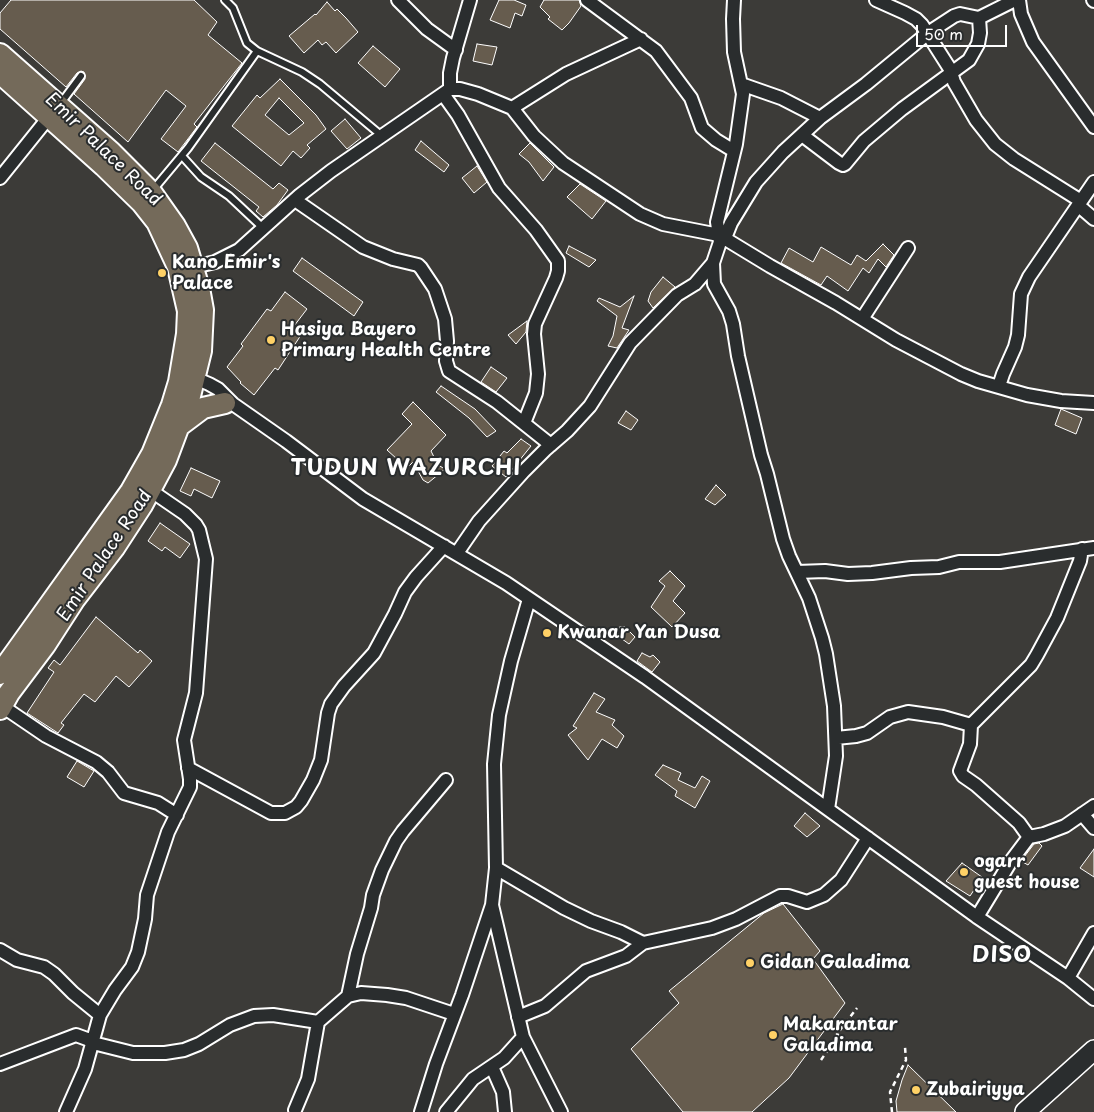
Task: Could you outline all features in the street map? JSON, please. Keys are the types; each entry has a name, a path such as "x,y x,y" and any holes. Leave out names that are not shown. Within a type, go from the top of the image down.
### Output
{"main road":[{"name":"Emir Palace Road","path":"0,54 53,112 142,203 161,229 178,268 188,310 186,384 179,426 166,460 114,548 74,600 45,645 9,693 1,708"},
{"name":"Emir Palace Road","path":"0,73 111,152 151,192 175,226 187,248 194,267 203,310 201,351 152,454 132,491 0,674"},
{"path":"179,426 199,410 211,405 229,404"},
{"path":"1025,1112 1094,1050"}],"street":[{"path":"398,0 428,29 456,50"},
{"path":"470,0 446,91 499,188 532,225 558,261 556,278 536,324 534,334 538,374 536,393 524,423"},
{"path":"587,0 602,5 656,51 694,104 702,128 716,140 734,151"},
{"path":"722,236 717,222 734,151 743,94 734,52 734,0"},
{"path":"876,0 916,19 928,33 952,73 954,82 976,120 995,144 1080,204 1094,219"},
{"path":"456,553 479,521 524,471 567,431 590,406 630,343 677,295 695,284 713,263 722,236 756,182 769,166 820,118 866,84 928,33 960,14 979,18 1017,0 1033,42 1094,127"},
{"path":"802,135 843,165 847,163 864,141 968,60 975,52 980,33 979,18"},
{"path":"512,108 566,74 641,39"},
{"path":"741,84 782,98 820,118"},
{"path":"194,267 227,257 239,250 331,171 446,91 460,89 512,108 549,152 628,207 663,224 722,236 896,340 961,374 978,381 1027,395 1061,401 1094,403"},
{"path":"0,178 53,112"},
{"path":"999,386 1018,336 1021,294 1029,276 1094,182"},
{"path":"295,200 363,247 393,259 418,265 435,289 444,319 447,340 446,360 449,371 497,402 551,445"},
{"path":"862,319 908,248"},
{"path":"713,263 714,284 729,311 733,324 738,356 761,455 783,538 809,598 822,638 831,680 836,738 835,768 828,809"},
{"path":"186,384 229,404 286,441 363,499 456,553 645,677 977,917 1068,978 1094,999"},
{"path":"186,384 218,390 229,404"},
{"path":"66,1112 85,1069 100,1015 132,967 138,952 145,919 147,895 168,832 190,787 184,740 196,693 206,559 196,525 185,514 150,490"},
{"path":"188,768 271,813 285,813 296,807 309,787 321,760 331,704 374,653 405,592 444,546"},
{"path":"797,572 872,573 911,568 939,567 959,562 1000,562 1088,549"},
{"path":"1029,837 1019,823 961,774 960,771 970,744 971,725 1031,665 1057,618 1080,561 1088,549"},
{"path":"421,1112 492,905 496,868 494,764 499,715 528,599"},
{"path":"1,708 46,736 96,762 108,772 124,793 158,803 177,815"},
{"path":"836,738 867,733 890,717 908,712 942,717 971,725"},
{"path":"348,996 357,954 382,870 403,831 446,780"},
{"path":"977,917 1011,861 1029,837 1054,830 1094,806"},
{"path":"1082,814 1094,828"},
{"path":"518,1018 545,1006 586,971 626,956 643,943 712,928 736,919 780,896 788,896 807,902 824,895 841,880 868,838"},
{"path":"496,868 564,908 643,943"},
{"path":"492,905 523,1037 560,1112"},
{"path":"1068,978 1094,933"},
{"path":"0,950 17,960 44,967 100,1015"},
{"path":"295,1110 308,1079 318,1022 348,996 361,993 406,998 454,1014"},
{"path":"0,1064 76,1036 93,1043 133,1053 165,1053 184,1050 230,1025 254,1016 273,1015 318,1022"},
{"path":"446,1112 473,1080 492,1067 523,1037"},
{"path":"492,1067 503,1092 505,1112"}],"lane":[{"path":"225,0 233,8 247,43 257,51 283,62 308,76 365,120 382,136"},
{"path":"151,192 182,156 257,51"},
{"path":"53,112 81,76"},
{"path":"182,156 201,178 228,196 264,228"}],"path":[{"path":"821,1060 837,1034 857,1008"},
{"path":"892,1112 890,1092 906,1060 905,1047"}],"building":[{"path":"11,0 194,0 217,22 208,35 242,63 194,124 197,127 178,152 161,139 186,106 166,90 128,142 74,94 85,79 84,72 77,73 66,87 0,29 0,13"},
{"path":"499,0 514,0 526,5 522,16 515,13 510,28 490,20"},
{"path":"544,0 579,0 581,6 562,30 548,19 550,17 540,7"},
{"path":"327,2 335,11 337,9 358,32 336,53 326,42 322,45 318,40 304,53 289,36 316,15"},
{"path":"477,44 497,47 492,65 473,61"},
{"path":"373,46 400,69 385,87 358,63"},
{"path":"280,79 316,115 326,129 307,145 310,148 301,158 293,151 281,166 232,126 257,95 260,98","holes":["279,98 304,123 289,135 265,115"]},
{"path":"345,119 361,138 347,149 331,131"},
{"path":"421,141 449,165 444,172 415,150"},
{"path":"215,143 273,189 279,183 288,190 277,205 263,217 256,211 259,207 201,161"},
{"path":"530,143 554,167 543,181 529,162 519,154"},
{"path":"477,166 487,182 474,193 462,178"},
{"path":"580,184 606,201 592,219 567,197"},
{"path":"883,244 894,255 886,267 878,259 869,273 863,268 848,291 827,276 821,285 781,263 789,248 813,262 821,247 851,265 857,255 866,261"},
{"path":"569,246 596,260 589,267 566,253"},
{"path":"302,258 363,302 354,316 293,271"},
{"path":"663,277 675,287 653,308 648,301 651,292"},
{"path":"285,292 307,309 294,326 301,335 278,370 275,368 254,395 240,383 227,367 243,346 241,344 267,309 271,311"},
{"path":"634,296 622,328 629,330 617,348 608,346 613,336 617,316 597,301 599,298 620,307"},
{"path":"527,321 526,332 516,344 508,335"},
{"path":"491,367 507,378 496,392 481,382"},
{"path":"441,386 475,409 496,431 487,437 469,418 436,392"},
{"path":"413,402 446,435 431,451 438,465 445,469 428,483 423,480 413,462 407,468 387,450 412,424 402,414"},
{"path":"1061,409 1082,418 1076,434 1055,425"},
{"path":"626,411 638,420 631,430 618,423"},
{"path":"521,439 531,446 506,477 492,466 504,451 507,453"},
{"path":"191,468 220,481 212,498 194,489 191,496 180,491"},
{"path":"716,485 726,495 715,505 705,499"},
{"path":"160,523 190,544 180,558 165,547 162,551 148,541"},
{"path":"670,571 685,586 673,601 685,613 672,627 651,607 665,586 659,581"},
{"path":"96,617 138,653 140,650 152,661 129,687 116,676 95,702 84,694 61,723 64,725 58,733 27,713 54,672 48,668 54,660 60,665"},
{"path":"620,627 625,627 635,637 629,644 618,636"},
{"path":"642,653 650,657 653,655 660,662 652,672 637,661"},
{"path":"594,693 605,699 596,712 615,720 612,725 624,736 617,748 602,739 588,760 568,735 577,728 573,726"},
{"path":"77,761 94,771 84,787 67,777"},
{"path":"663,765 681,773 678,780 695,788 702,776 710,781 695,808 675,796 677,791 655,775"},
{"path":"805,813 820,826 807,837 794,826"},
{"path":"1039,843 1042,846 1028,865 1021,861 1034,844"},
{"path":"1094,849 1094,877 1080,868"},
{"name":"ogarr guest house","path":"962,863 989,882 983,892 976,887 970,896 946,881"},
{"name":"Makarantar Galadima","path":"783,904 820,951 813,959 845,1003 789,1078 752,1112 683,1112 631,1049 679,1003 669,991 764,913"},
{"name":"Zubairiyya","path":"908,1065 956,1112 897,1112 896,1101"}],"place":[{"name":"Kano Emir's Palace","path":"162,273"},
{"name":"Hasiya Bayero Primary Health Centre","path":"271,340"},
{"name":"Kwanar Yan Dusa","path":"547,633"},
{"name":"ogarr guest house","path":"964,872"},
{"name":"Gidan Galadima","path":"750,963"},
{"name":"Makarantar Galadima","path":"773,1035"},
{"name":"Zubairiyya","path":"916,1090"}],"district":[{"name":"TUDUN WAZURCHI","path":"406,469"},
{"name":"DISO","path":"1002,956"}]}
